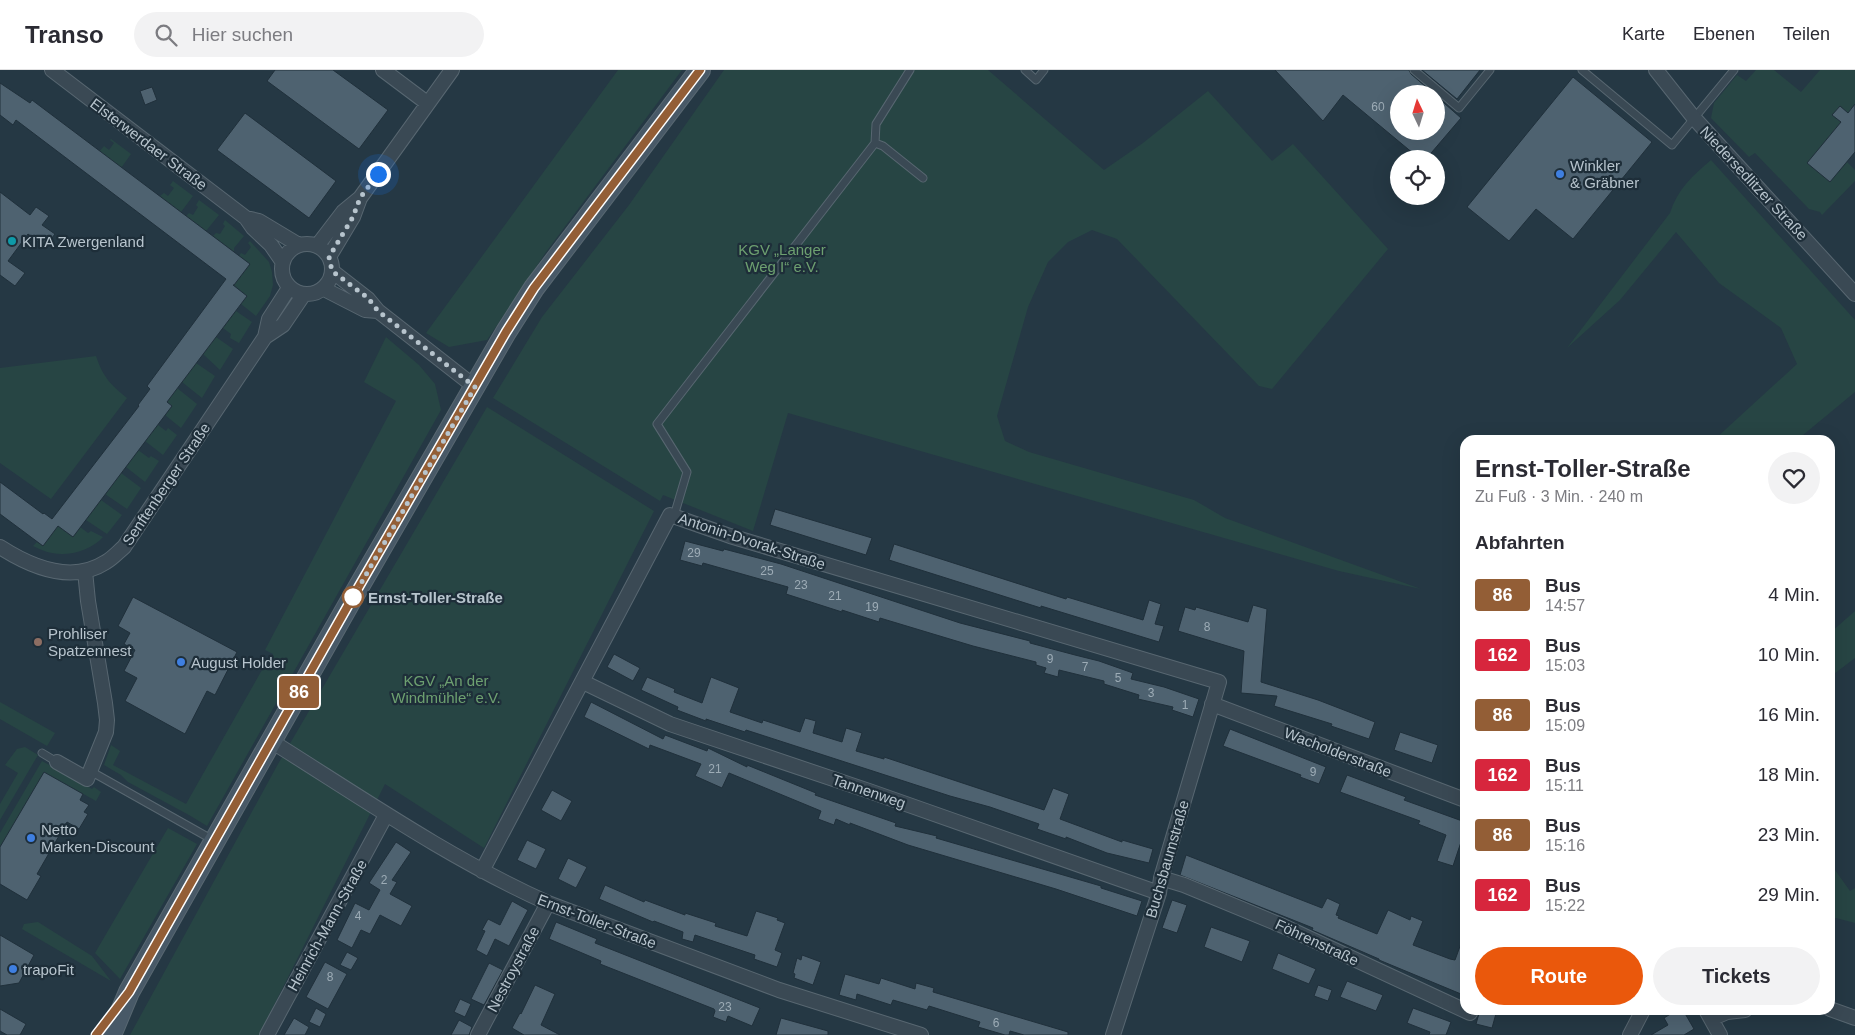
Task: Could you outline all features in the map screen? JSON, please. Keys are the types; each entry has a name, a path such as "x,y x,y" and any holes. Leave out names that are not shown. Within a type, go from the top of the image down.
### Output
{"main road":[{"path":"111,1035 129,992 506,332 534,288 700,70"},
{"path":"96,1035 129,992"}],"street":[{"name":"Elsterwerdaer Straße","path":"52,70 246,218 253,228 271,245 282,261"},
{"path":"383,70 427,103"},
{"path":"330,264 360,198 452,70"},
{"name":"Niedersedlitzer Straße","path":"1656,70 1694,118 1855,294"},
{"path":"317,246 343,212 360,198"},
{"name":"Elsterwerdaer Straße","path":"246,218 258,221 298,245"},
{"path":"312,244 317,246 324,250 330,264 330,278 324,289 313,294 304,294 289,288 281,272 282,261 286,254 298,245 312,244"},
{"path":"330,264 368,298 378,311 475,387"},
{"name":"Senftenberger Straße","path":"85,571 106,562 124,547 264,337 269,319 289,288"},
{"path":"324,289 364,310 378,311"},
{"name":"Senftenberger Straße","path":"264,337 283,325 304,294"},
{"name":"Antonin-Dvorak-Straße","path":"482,871 670,515 730,536 1219,682"},
{"path":"0,547 37,567 59,572 85,571 88,602 108,720 106,732 88,779 57,762"},
{"name":"Tannenweg","path":"583,682 670,724 1160,886"},
{"name":"Buchsbaumstraße","path":"1113,1035 1160,886 1219,682"},
{"name":"Wacholderstraße","path":"1212,704 1460,798"},
{"name":"Ernst-Toller-Straße","path":"271,741 386,815 514,888 548,903 779,990 921,1035"},
{"name":"Heinrich-Mann-Straße","path":"267,1035 386,815"},
{"name":"Föhrenstraße","path":"1160,886 1184,885 1283,926 1460,1007"},
{"name":"Nestroystraße","path":"478,1035 548,903"},
{"path":"1835,1011 1855,1018"},
{"path":"1630,1035 1640,1015"},
{"path":"1709,1015 1720,1035"}],"lane":[{"path":"674,516 687,472 657,424 875,143 876,124 910,70"},
{"path":"1025,70 1036,80 1044,70"},
{"path":"1414,70 1459,108 1490,70"},
{"path":"1582,70 1672,145 1734,70"},
{"path":"875,143 883,146 923,178"},
{"path":"42,753 57,762"},
{"path":"92,772 215,841"}],"green space":[{"path":"618,70 682,70 546,252 487,340 449,347 426,333"},
{"name":"KGV „Langer Weg I“ e.V.","path":"724,70 988,70 1104,170 1143,143 1208,91 1272,161 1293,144 1388,249 1272,389 1259,386 1117,239 1092,230 1068,242 1048,262 1028,307 997,416 1005,441 1029,452 1194,500 1225,518 1421,589 1339,571 788,413 753,531 663,495 660,501 493,398 542,317 629,205"},
{"path":"1756,70 1774,70 1801,92 1820,70 1855,70 1855,104 1848,113 1840,106 1832,115 1841,122 1807,163 1830,182 1847,162 1855,170 1855,181 1822,215 1820,212 1809,209 1755,153 1749,157 1711,118 1714,103 1737,75 1746,81"},
{"path":"111,139 131,154 121,168 99,152 104,146 109,150 114,143"},
{"path":"1711,160 1855,320 1855,392 1803,435 1719,435 1797,364 1781,328 1719,283 1676,232 1620,300 1567,348 1670,213 1681,190"},
{"path":"173,181 193,196 181,212 160,196 164,193 168,196 174,188 170,185"},
{"path":"199,200 219,215 206,231 186,216 189,213 193,215 198,207 196,205"},
{"path":"225,220 244,236 234,248 234,252 213,236 216,233 220,234 225,226 223,224"},
{"path":"250,241 269,262 272,272 273,285 270,296 256,316 241,304 247,296 234,285 250,264 239,256 241,253 245,255 251,247 248,243"},
{"path":"236,311 252,322 239,343 230,338 231,334 223,328"},
{"path":"216,337 233,349 220,370 203,354"},
{"path":"386,337 419,365 435,384 441,410 207,826 128,782 121,775 104,765 111,745 120,751 113,765 186,804 267,661 272,663 273,654 265,650 396,401 364,382"},
{"path":"96,356 108,380 127,398 51,499 0,463 0,368"},
{"path":"196,363 215,376 202,398 182,382"},
{"path":"177,388 197,404 181,428 165,415 172,406 167,402"},
{"name":"KGV „An der Windmühle“ e.V.","path":"487,407 654,511 484,848 385,784 259,1035 130,1035 278,764"},
{"path":"158,425 166,431 168,428 177,435 163,455 145,441"},
{"path":"138,450 149,458 151,456 159,461 145,482 126,467"},
{"path":"121,473 141,488 127,509 105,494"},
{"path":"101,500 122,515 107,534 86,520"},
{"path":"58,526 73,537 80,527 88,533 91,531 103,537 93,546 65,554 52,553 33,546 37,542 43,546"},
{"path":"1855,611 1855,658 1835,673 1835,629"},
{"path":"0,702 55,733 47,746 0,719"},
{"path":"25,747 38,755 0,820 0,804 18,773 5,765 17,749"},
{"path":"42,761 92,789 94,787 101,792 96,801 44,772 0,847 0,833"},
{"path":"168,828 197,844 120,979 95,953"},
{"path":"1835,870 1850,891 1855,888 1855,923 1836,918"},
{"path":"38,922 92,956 111,981 22,929 24,924"}],"building":[{"path":"275,70 333,70 388,110 359,149 267,81"},
{"path":"1275,70 1409,70 1424,85 1390,85 1390,134 1343,95 1323,121"},
{"path":"1422,70 1480,70 1457,99 1445,89 1445,85 1440,85"},
{"name":"Winkler & Gräbner","path":"1573,77 1652,142 1573,239 1536,209 1509,241 1467,207"},
{"path":"0,83 30,103 32,100 250,264 233,285 247,296 167,402 172,406 73,537 58,526 43,546 0,514 0,482 52,519 139,406 150,389 147,386 226,279 16,120 13,125 0,115"},
{"path":"152,87 157,100 145,105 140,91"},
{"path":"1445,104 1461,118 1445,137"},
{"path":"1855,104 1855,152 1830,182 1807,163 1841,122 1832,115 1840,106 1848,113"},
{"path":"245,113 336,181 309,218 217,150"},
{"path":"1397,140 1442,140 1434,150 1409,150"},
{"name":"KITA Zwergenland","path":"0,192 30,215 36,207 49,216 42,225 55,234 45,247 28,234 8,261 25,273 15,286 0,275"},
{"path":"775,509 872,538 866,555 770,525"},
{"path":"685,541 781,564 960,623 1099,661 1133,673 1131,679 1164,687 1199,699 1193,717 1172,710 1173,707 1138,699 1139,695 1104,684 1104,681 1059,670 1058,677 1044,673 1046,668 1036,665 1036,662 973,646 880,618 879,622 842,610 842,612 786,594 788,587 703,563 702,566 680,560"},
{"path":"894,544 1066,599 1067,597 1143,620 1149,600 1161,604 1155,624 1164,626 1159,642 1041,606 1041,608 889,560"},
{"name":"August Holder","path":"133,597 237,652 215,695 207,691 185,734 125,701 137,678 124,671 135,650 124,644 130,633 118,626"},
{"path":"1253,605 1267,609 1261,682 1318,700 1375,722 1369,739 1331,726 1332,724 1274,706 1277,696 1241,693 1244,651 1178,631 1185,607 1195,610 1196,607 1248,622"},
{"path":"614,654 640,668 633,681 607,667"},
{"path":"647,677 675,689 674,692 702,703 711,677 739,688 730,712 762,723 763,720 800,732 805,718 816,721 813,733 842,742 846,728 862,733 856,751 884,759 884,757 1044,810 1053,788 1069,794 1060,819 1122,842 1122,840 1153,849 1149,863 1107,853 1066,837 1066,839 1037,829 1039,824 990,807 950,796 746,730 745,732 706,719 706,721 677,710 678,707 641,690"},
{"path":"591,702 663,739 665,735 707,751 708,748 747,767 747,765 816,793 815,795 896,823 895,826 937,836 936,838 1101,886 1101,888 1142,901 1137,916 1056,889 908,845 850,823 850,825 836,819 834,825 818,819 821,811 729,773 722,788 695,776 701,764 650,745 649,749 584,717"},
{"path":"1230,729 1326,767 1319,784 1300,777 1301,775 1223,746"},
{"path":"1400,732 1438,745 1432,763 1394,750"},
{"name":"Netto Marken-Discount","path":"44,772 83,794 80,800 89,805 84,812 88,814 79,829 67,822 37,874 41,876 27,900 0,884 0,847"},
{"path":"1347,775 1406,797 1404,800 1460,820 1460,845 1453,866 1437,861 1446,835 1418,824 1420,821 1340,792"},
{"path":"552,790 572,801 561,821 541,810"},
{"path":"527,840 546,849 536,869 517,860"},
{"path":"396,842 411,852 392,880 397,882 390,894 412,906 401,926 380,915 370,934 361,930 352,948 337,940 355,903 369,910 380,890 369,883"},
{"path":"1186,855 1322,908 1327,898 1340,904 1336,915 1339,916 1338,918 1377,934 1388,910 1410,920 1411,916 1423,921 1413,945 1455,960 1460,946 1460,994 1379,960 1312,930 1313,928 1180,875"},
{"path":"568,858 587,867 576,888 558,879"},
{"path":"605,885 644,902 645,900 685,915 685,913 716,923 715,926 747,936 756,911 778,918 777,920 785,923 775,950 782,953 777,967 754,959 755,955 695,935 693,942 682,939 683,932 653,922 599,899"},
{"path":"1172,900 1187,905 1177,933 1162,928"},
{"path":"512,901 528,910 509,946 495,939 487,956 476,950 485,931 482,930 488,919 500,925"},
{"path":"556,922 597,939 595,943 760,1008 752,1026 728,1016 726,1022 713,1017 714,1009 600,964 601,961 549,939"},
{"path":"1211,927 1250,941 1242,962 1204,947"},
{"name":"trapoFit","path":"0,935 34,955 19,983 0,986"},
{"path":"347,952 358,958 351,970 340,965"},
{"path":"1278,953 1316,969 1309,984 1272,969"},
{"path":"802,955 821,962 813,985 794,978 795,974 793,973 797,958 801,960"},
{"path":"325,962 347,974 328,1009 306,997"},
{"path":"489,963 503,970 484,1005 471,999"},
{"path":"845,974 879,984 881,978 915,989 916,983 934,988 933,992 1068,1032 1068,1035 1024,1035 1010,1031 1009,1035 1005,1035 978,1027 980,1022 929,1006 927,1010 893,1000 891,1005 857,994 856,1000 839,995"},
{"path":"1347,981 1383,995 1376,1011 1340,997"},
{"path":"535,985 555,994 541,1025 560,1035 524,1035 512,1028"},
{"path":"1318,985 1332,990 1328,1001 1314,996"},
{"path":"460,999 471,1004 465,1017 454,1012"},
{"path":"316,1008 326,1014 320,1027 309,1022"},
{"path":"1413,1008 1451,1022 1446,1035 1429,1035 1430,1032 1407,1023"},
{"path":"0,1009 26,1024 20,1035 7,1035 0,1031"},
{"path":"1479,1015 1496,1015 1492,1028 1476,1024"},
{"path":"1669,1015 1686,1015 1694,1029 1684,1035 1651,1035 1668,1025 1664,1018"},
{"path":"294,1018 309,1027 305,1035 284,1035"},
{"path":"781,1018 828,1031 828,1035 776,1035"},
{"path":"459,1020 472,1027 469,1035 451,1035"}],"bus line":[{"name":"86","path":"96,1035 129,992 354,595 506,332 534,288 700,70"}],"place":[{"name":"Winkler & Gräbner","path":"1560,174"},
{"name":"KITA Zwergenland","path":"12,241"},
{"name":"Ernst-Toller-Straße","path":"353,597"},
{"name":"Prohliser Spatzennest","path":"38,642"},
{"name":"August Holder","path":"181,662"},
{"name":"Netto Marken-Discount","path":"31,838"},
{"name":"trapoFit","path":"13,969"}],"route":[{"path":"353,597 475,387 378,311 368,298 352,288 332,271 329,257 353,217 360,198 378,174"}]}
